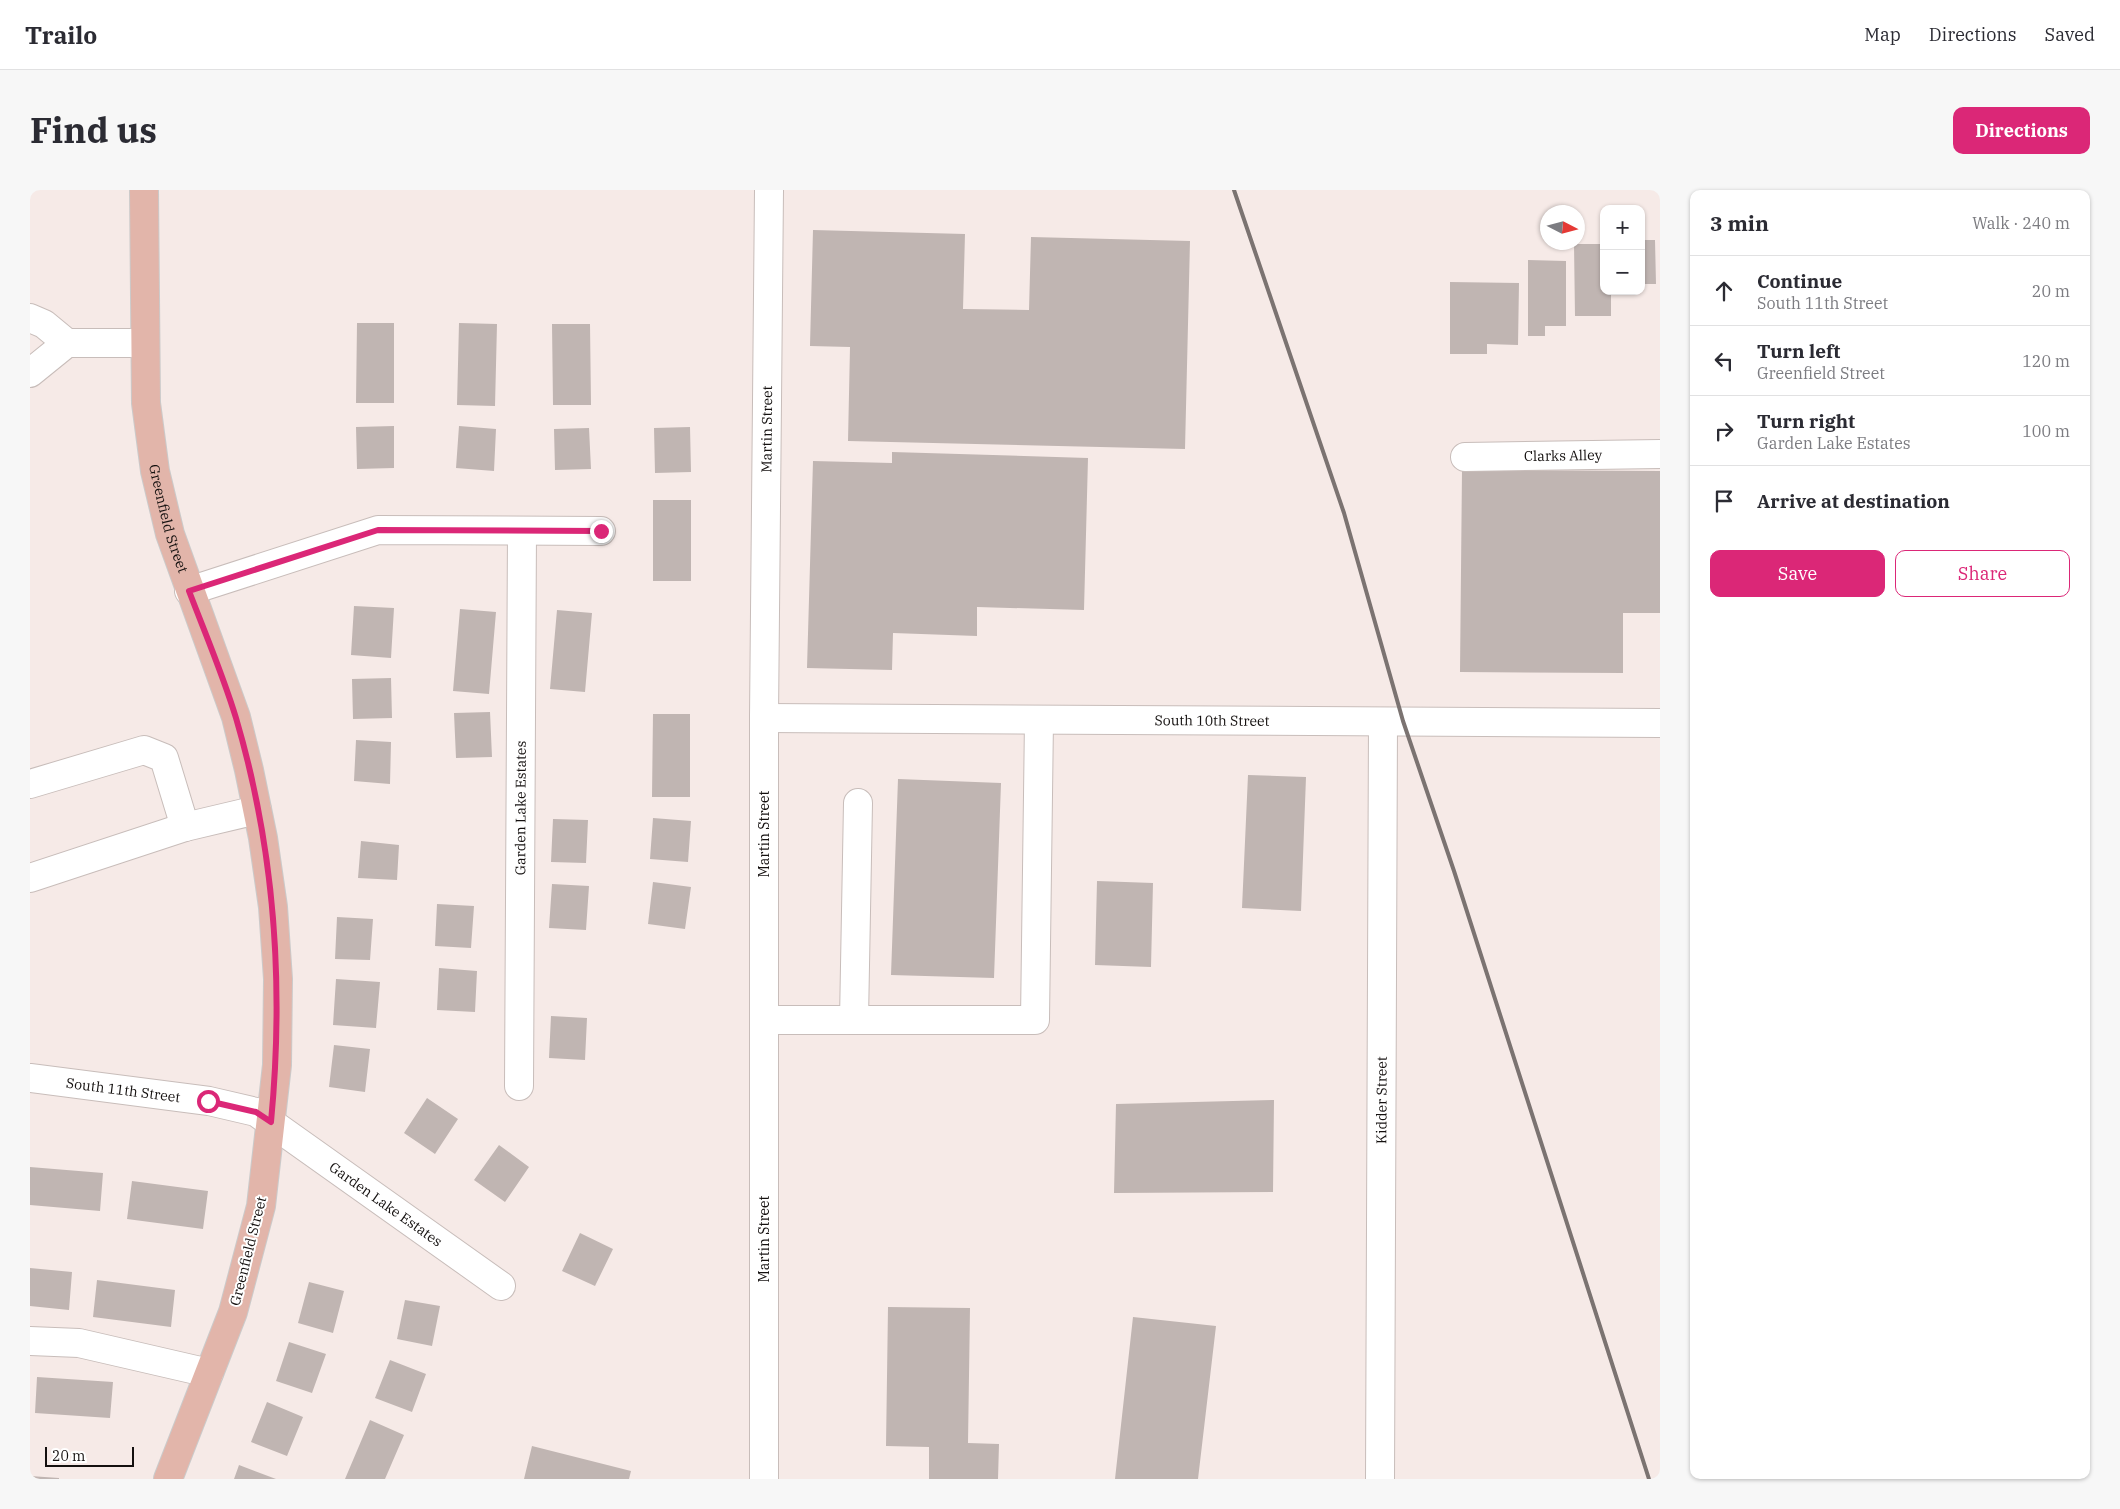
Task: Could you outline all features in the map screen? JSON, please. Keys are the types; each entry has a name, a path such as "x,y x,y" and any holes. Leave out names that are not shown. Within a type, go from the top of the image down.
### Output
{"main road":[{"name":"Greenfield Street","path":"144,190 146,412 155,471 170,534 236,717 263,838 273,907 278,979 277,1065 261,1206 233,1312 168,1479"}],"street":[{"name":"Martin Street","path":"764,1479 764,718 769,190"},
{"path":"30,318 44,324 67,343 144,343"},
{"path":"30,374 67,343"},
{"name":"Clarks Alley","path":"1465,457 1660,454"},
{"path":"189,591 378,530 601,531"},
{"name":"Garden Lake Estates","path":"519,1086 522,531"},
{"name":"South 10th Street","path":"764,718 1660,723"},
{"path":"764,1020 1035,1020 1038,720"},
{"name":"Kidder Street","path":"1380,1479 1383,722"},
{"path":"30,784 144,750 164,758 185,826"},
{"path":"854,1020 858,803"},
{"path":"30,878 185,826 257,810"},
{"name":"South 11th Street","path":"30,1078 208,1101 256,1112 271,1122"},
{"name":"Garden Lake Estates","path":"271,1122 501,1286"},
{"path":"30,1341 79,1343 209,1373"}],"building":[{"path":"813,230 965,234 963,309 1029,310 1031,237 1190,241 1185,449 848,441 850,347 810,346"},
{"path":"1645,240 1655,240 1656,284 1645,284"},
{"path":"1585,244 1600,244 1600,295 1611,295 1611,316 1575,316 1574,250 1585,250"},
{"path":"1528,260 1566,261 1566,326 1545,326 1545,336 1528,336"},
{"path":"1450,282 1519,283 1518,345 1487,344 1487,354 1450,354"},
{"path":"357,323 394,323 394,403 356,403"},
{"path":"459,323 497,324 495,406 457,405"},
{"path":"552,324 590,324 591,405 553,405"},
{"path":"394,426 394,468 357,469 356,427"},
{"path":"459,426 496,429 494,471 456,468"},
{"path":"690,427 691,472 655,473 654,428"},
{"path":"589,428 591,469 555,470 554,429"},
{"path":"892,452 1088,458 1084,610 977,607 977,636 893,633 892,670 807,668 813,461 892,463"},
{"path":"1462,470 1660,471 1660,613 1623,613 1623,673 1460,672"},
{"path":"653,500 691,500 691,581 653,581"},
{"path":"354,606 394,608 391,658 351,655"},
{"path":"460,609 496,612 489,694 453,691"},
{"path":"557,610 592,613 585,692 550,689"},
{"path":"391,678 392,718 353,719 352,679"},
{"path":"490,712 492,757 456,758 454,713"},
{"path":"653,714 690,714 690,797 652,797"},
{"path":"356,740 391,742 390,784 354,781"},
{"path":"1248,775 1306,777 1301,911 1242,908"},
{"path":"898,779 1001,783 994,978 891,975"},
{"path":"653,818 691,821 688,862 650,859"},
{"path":"553,819 588,820 586,863 551,862"},
{"path":"361,841 399,845 397,880 358,878"},
{"path":"1097,881 1153,883 1151,967 1095,965"},
{"path":"653,882 691,887 685,929 648,924"},
{"path":"552,884 589,886 586,930 549,928"},
{"path":"437,904 474,906 471,948 435,946"},
{"path":"337,917 373,919 370,960 335,959"},
{"path":"439,968 477,971 475,1012 437,1010"},
{"path":"336,979 380,982 376,1028 333,1025"},
{"path":"551,1016 587,1018 585,1060 549,1058"},
{"path":"334,1045 370,1049 365,1092 329,1087"},
{"path":"427,1098 458,1119 435,1154 404,1133"},
{"path":"1274,1100 1273,1192 1114,1193 1116,1104"},
{"path":"499,1145 529,1167 505,1202 474,1180"},
{"path":"30,1167 103,1173 100,1211 30,1205"},
{"path":"132,1181 208,1191 203,1229 127,1219"},
{"path":"580,1233 613,1249 595,1286 562,1271"},
{"path":"30,1268 72,1272 69,1310 30,1306"},
{"path":"97,1280 175,1290 171,1327 93,1317"},
{"path":"309,1282 344,1291 333,1333 298,1323"},
{"path":"405,1300 440,1306 432,1346 397,1339"},
{"path":"888,1307 970,1308 968,1443 999,1444 998,1479 929,1479 929,1447 886,1446"},
{"path":"1133,1317 1216,1326 1198,1479 1115,1479"},
{"path":"289,1342 326,1354 312,1393 276,1381"},
{"path":"390,1360 426,1374 412,1412 375,1398"},
{"path":"37,1377 113,1382 110,1418 35,1413"},
{"path":"267,1402 303,1417 287,1456 251,1442"},
{"path":"370,1420 404,1435 385,1479 345,1479"},
{"path":"532,1446 631,1471 629,1479 524,1479"},
{"path":"239,1465 276,1479 234,1479"},
{"path":"30,1476 59,1478 59,1479 30,1479"}],"railway":[{"path":"1234,190 1344,513 1403,721 1454,871 1649,1479"}],"route":[{"path":"208,1101 256,1112 271,1122 277,1065 278,979 273,907 263,838 249,770 236,717 189,591 378,530 601,531"}]}
